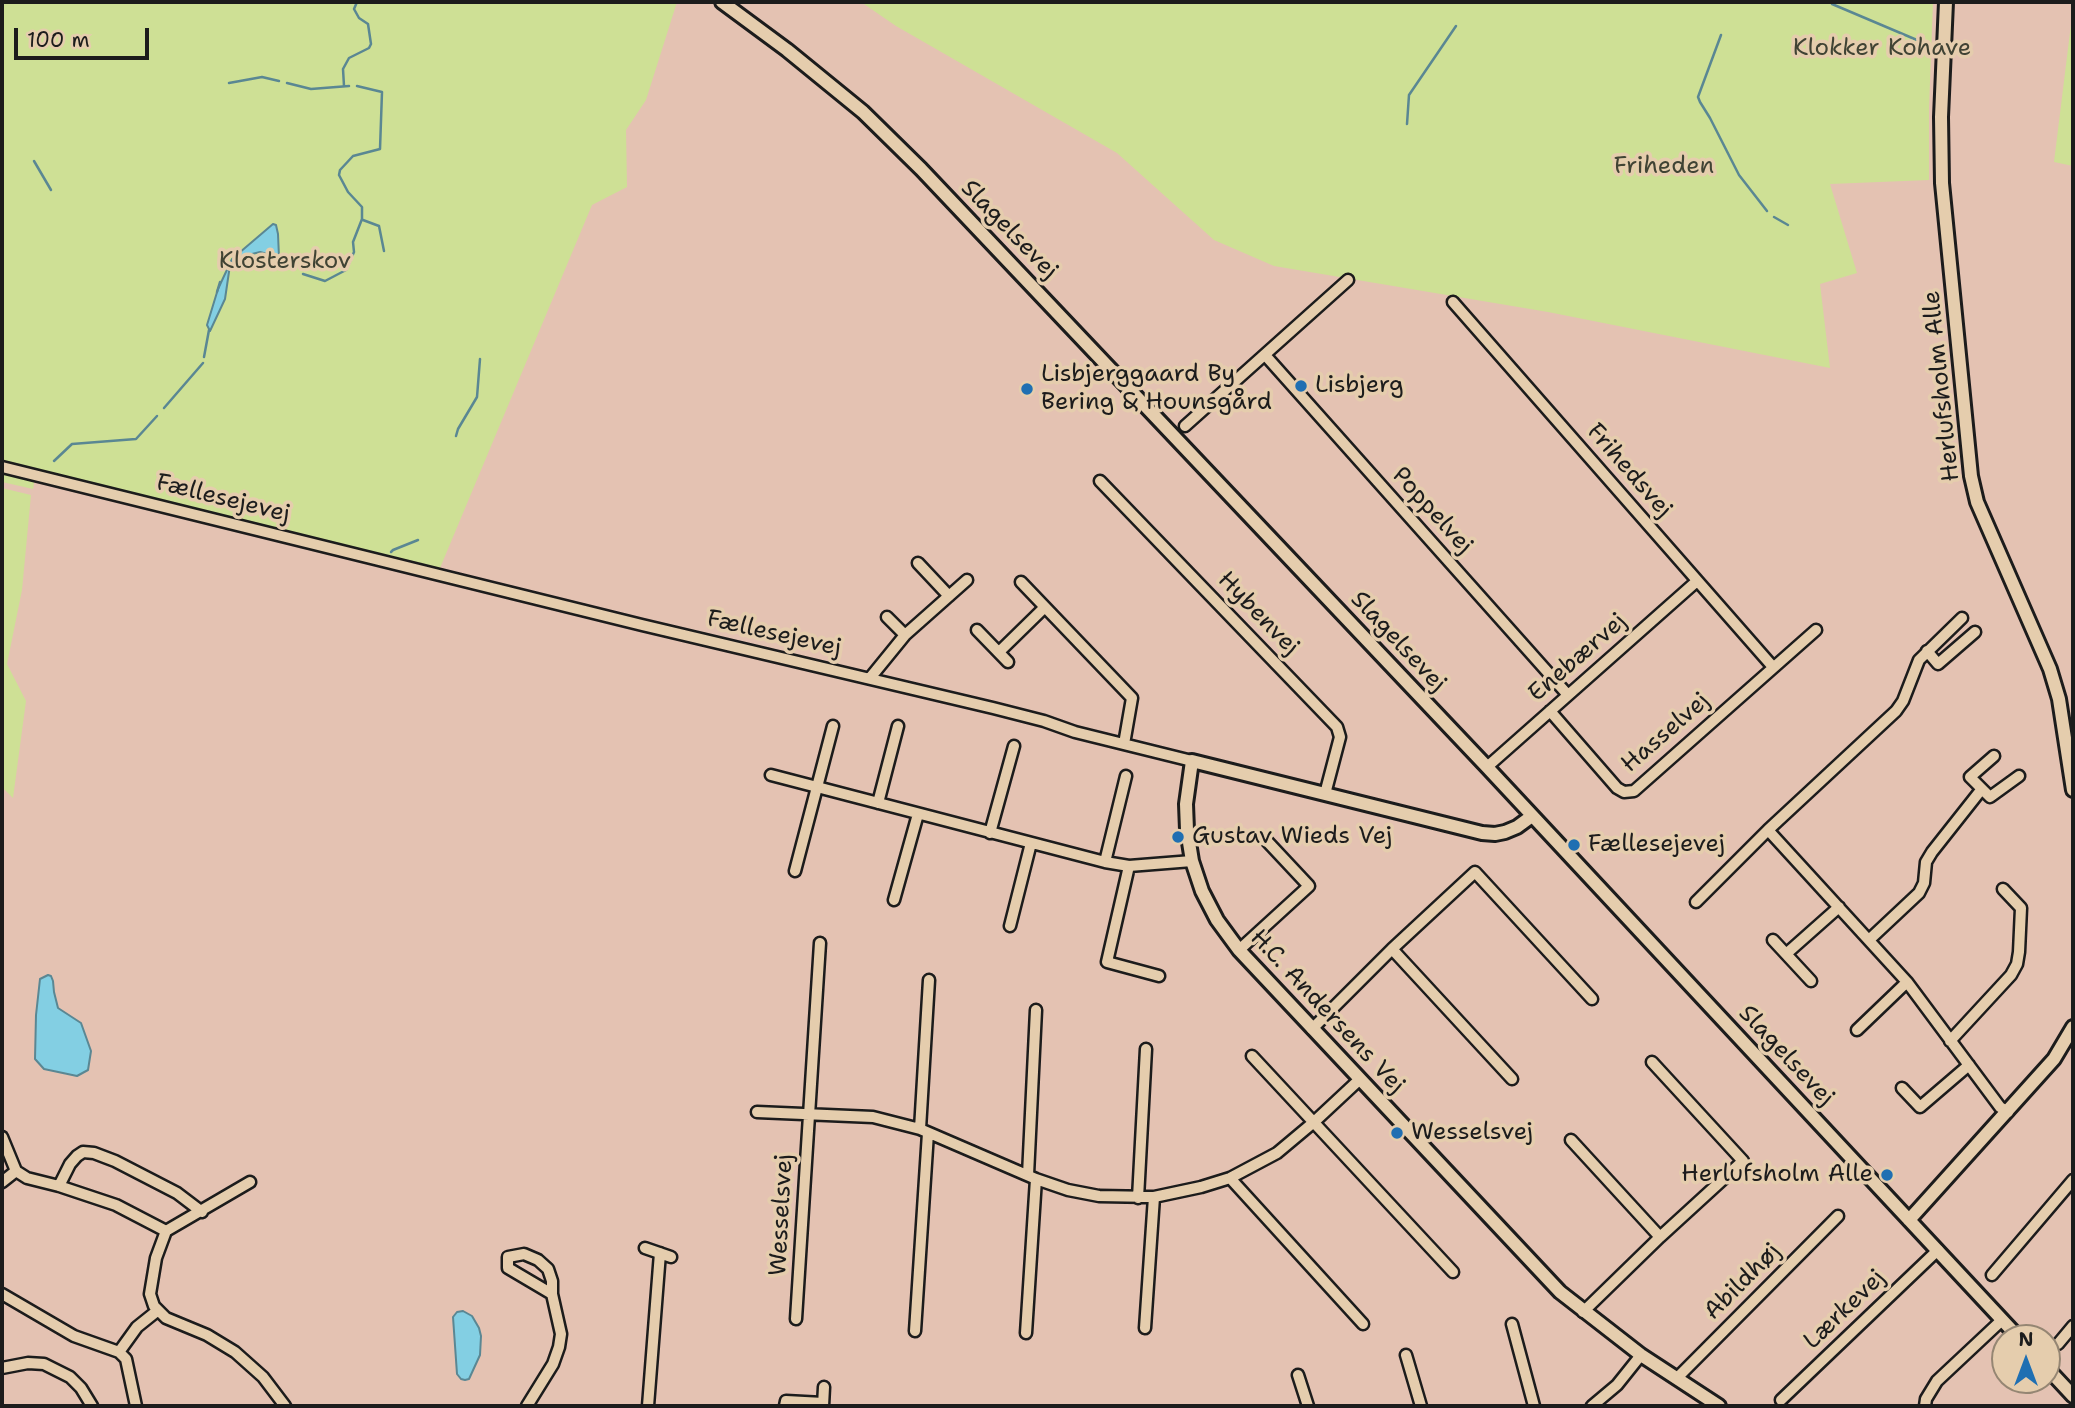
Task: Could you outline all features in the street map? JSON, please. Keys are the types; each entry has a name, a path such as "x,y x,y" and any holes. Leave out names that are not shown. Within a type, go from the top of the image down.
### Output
{"street":[{"name":"Slagelsevej","path":"722,2 787,50 863,112 921,169 1487,766 2006,1324"},
{"name":"Herlufsholm Alle","path":"1946,2 1941,117 1942,183 1971,476 1977,502 2050,669 2059,699 2073,790"},
{"path":"1185,426 1348,280"},
{"name":"Frihedsvej","path":"1453,302 1773,667"},
{"name":"Poppelvej","path":"1265,355 1568,695"},
{"name":"Fællesejevej","path":"2,467 1044,721 1075,732 1482,833 1505,832 1532,816"},
{"name":"Hybenvej","path":"1100,481 1337,727 1340,737 1325,794"},
{"path":"918,563 949,596"},
{"path":"870,678 905,635 967,580"},
{"name":"Enebærvej","path":"1487,766 1697,581"},
{"path":"1021,582 1132,698 1124,744"},
{"path":"999,652 1045,607"},
{"path":"887,617 905,635"},
{"path":"1696,902 1768,830 1896,711 1903,701 1919,660 1962,618"},
{"name":"Hasselvej","path":"1550,711 1617,788 1624,792 1634,790 1816,629"},
{"path":"977,630 1008,662"},
{"path":"1927,651 1938,664 1975,632"},
{"path":"795,871 834,726"},
{"path":"878,803 898,726"},
{"path":"990,832 1014,746"},
{"path":"1994,756 1970,777 1981,790 1990,797 2019,776"},
{"name":"H.C. Andersens Vej","path":"1192,761 1186,804 1192,861 1202,891 1217,920 1239,950 1540,1271 1584,1312 1641,1355 1719,1406"},
{"path":"771,775 1105,862 1129,866 1192,861"},
{"path":"1105,862 1126,776"},
{"path":"1870,939 1919,893 1924,883 1926,863 1932,852 1981,790"},
{"path":"894,900 918,814"},
{"path":"1768,830 1907,982 2000,1107 2008,1112"},
{"path":"1239,950 1309,886 1265,839"},
{"path":"1010,926 1031,843"},
{"path":"1129,866 1107,962 1159,976"},
{"path":"1312,1029 1392,949 1475,872 1591,999"},
{"path":"1950,1041 2011,975 2017,964 2021,908 2003,888"},
{"path":"1786,954 1839,907"},
{"path":"1773,940 1811,981"},
{"name":"Wesselsvej","path":"796,1318 820,943"},
{"path":"1392,949 1512,1079"},
{"path":"915,1331 929,980"},
{"path":"1857,1030 1907,982"},
{"path":"1026,1333 1036,1010"},
{"path":"1909,1220 2054,1059 2073,1027"},
{"path":"1138,1198 1146,1049"},
{"path":"1252,1056 1453,1272"},
{"path":"1584,1312 1743,1161 1652,1062"},
{"path":"1902,1088 1920,1107 1969,1065"},
{"path":"757,1112 873,1117 924,1131 1068,1190 1099,1196 1138,1198 1201,1188 1230,1178 1277,1153 1359,1080"},
{"path":"2,1136 16,1171 26,1178 116,1205 166,1231"},
{"path":"1571,1140 1660,1237"},
{"path":"59,1186 69,1164 77,1156 83,1152 94,1153 177,1193 202,1212"},
{"path":"2,1182 16,1171"},
{"path":"1230,1178 1363,1324"},
{"path":"1992,1275 2073,1180"},
{"path":"250,1182 166,1231 160,1243 150,1294 157,1311 166,1318 208,1335 234,1352 263,1377 285,1406"},
{"path":"1145,1328 1154,1197"},
{"name":"Abildhøj","path":"1677,1378 1838,1216"},
{"path":"645,1248 671,1257"},
{"name":"Lærkevej","path":"1782,1400 1938,1250"},
{"path":"648,1406 660,1253"},
{"path":"527,1406 553,1364 561,1334 548,1269 538,1260 523,1254 508,1257 508,1268 552,1294"},
{"path":"2,1294 74,1336 119,1352 126,1359 136,1406"},
{"path":"119,1352 137,1327 157,1311"},
{"path":"1925,1406 1926,1399 1937,1381 2002,1320"},
{"path":"1512,1324 1534,1406"},
{"path":"2061,1340 2073,1326"},
{"path":"1406,1355 1421,1406"},
{"path":"1592,1406 1618,1385 1641,1355"},
{"path":"2,1368 28,1363 44,1364 70,1377 81,1388 92,1406"},
{"path":"1298,1375 1308,1406"},
{"path":"785,1406 786,1401 823,1405 824,1387"}],"green space":[{"name":"Klosterskov","path":"2,2 677,2 646,100 626,130 627,187 592,205 440,568 36,472 33,489 2,482"},
{"name":"Friheden","path":"861,2 1933,2 1929,180 1830,184 1857,273 1820,284 1830,368 1548,312 1274,266 1214,240 1117,153 896,26"},
{"path":"2073,8 2073,166 2054,162"},
{"path":"2,488 31,495 22,590 7,664 26,701 13,798 2,787"}],"water":[{"path":"273,224 276,225 278,234 279,257 260,252 236,258 230,265 225,299 210,331 207,325 218,289 232,259"},
{"path":"48,975 53,981 58,1008 81,1023 91,1051 88,1070 77,1076 44,1069 35,1059 40,979"},
{"path":"463,1311 472,1316 481,1336 480,1355 469,1379 465,1380 457,1374 453,1317 457,1312"}],"waterway":[{"path":"344,86 343,69 349,58 369,48 371,44 368,24 359,18 354,9 357,2"},
{"path":"1832,4 1924,43"},
{"path":"1407,124 1409,95 1456,26"},
{"path":"1721,35 1698,97 1739,175 1767,211"},
{"path":"229,83 262,77 279,81"},
{"path":"287,83 311,89 349,86"},
{"path":"303,274 325,281 346,270 354,252 353,242 362,219 362,207 348,192 339,175 340,170 353,156 380,149 382,92 357,86"},
{"path":"34,161 51,190"},
{"path":"1774,217 1788,225"},
{"path":"363,220 379,226 384,251"},
{"path":"217,292 220,282"},
{"path":"204,357 209,330"},
{"path":"456,436 477,397 480,359"},
{"path":"164,408 203,363"},
{"path":"54,461 72,444 136,439 157,416"},
{"path":"391,552 418,540"}],"place":[{"name":"Lisbjerg","path":"1301,386"},
{"name":"Lisbjerggaard By Bering & Hounsgård","path":"1027,389"},
{"name":"Gustav Wieds Vej","path":"1178,837"},
{"name":"Fællesejevej","path":"1574,845"},
{"name":"Wesselsvej","path":"1397,1133"},
{"name":"Herlufsholm Alle","path":"1887,1175"}],"park label":[{"name":"Klokker Kohave","path":"1882,49"}]}
